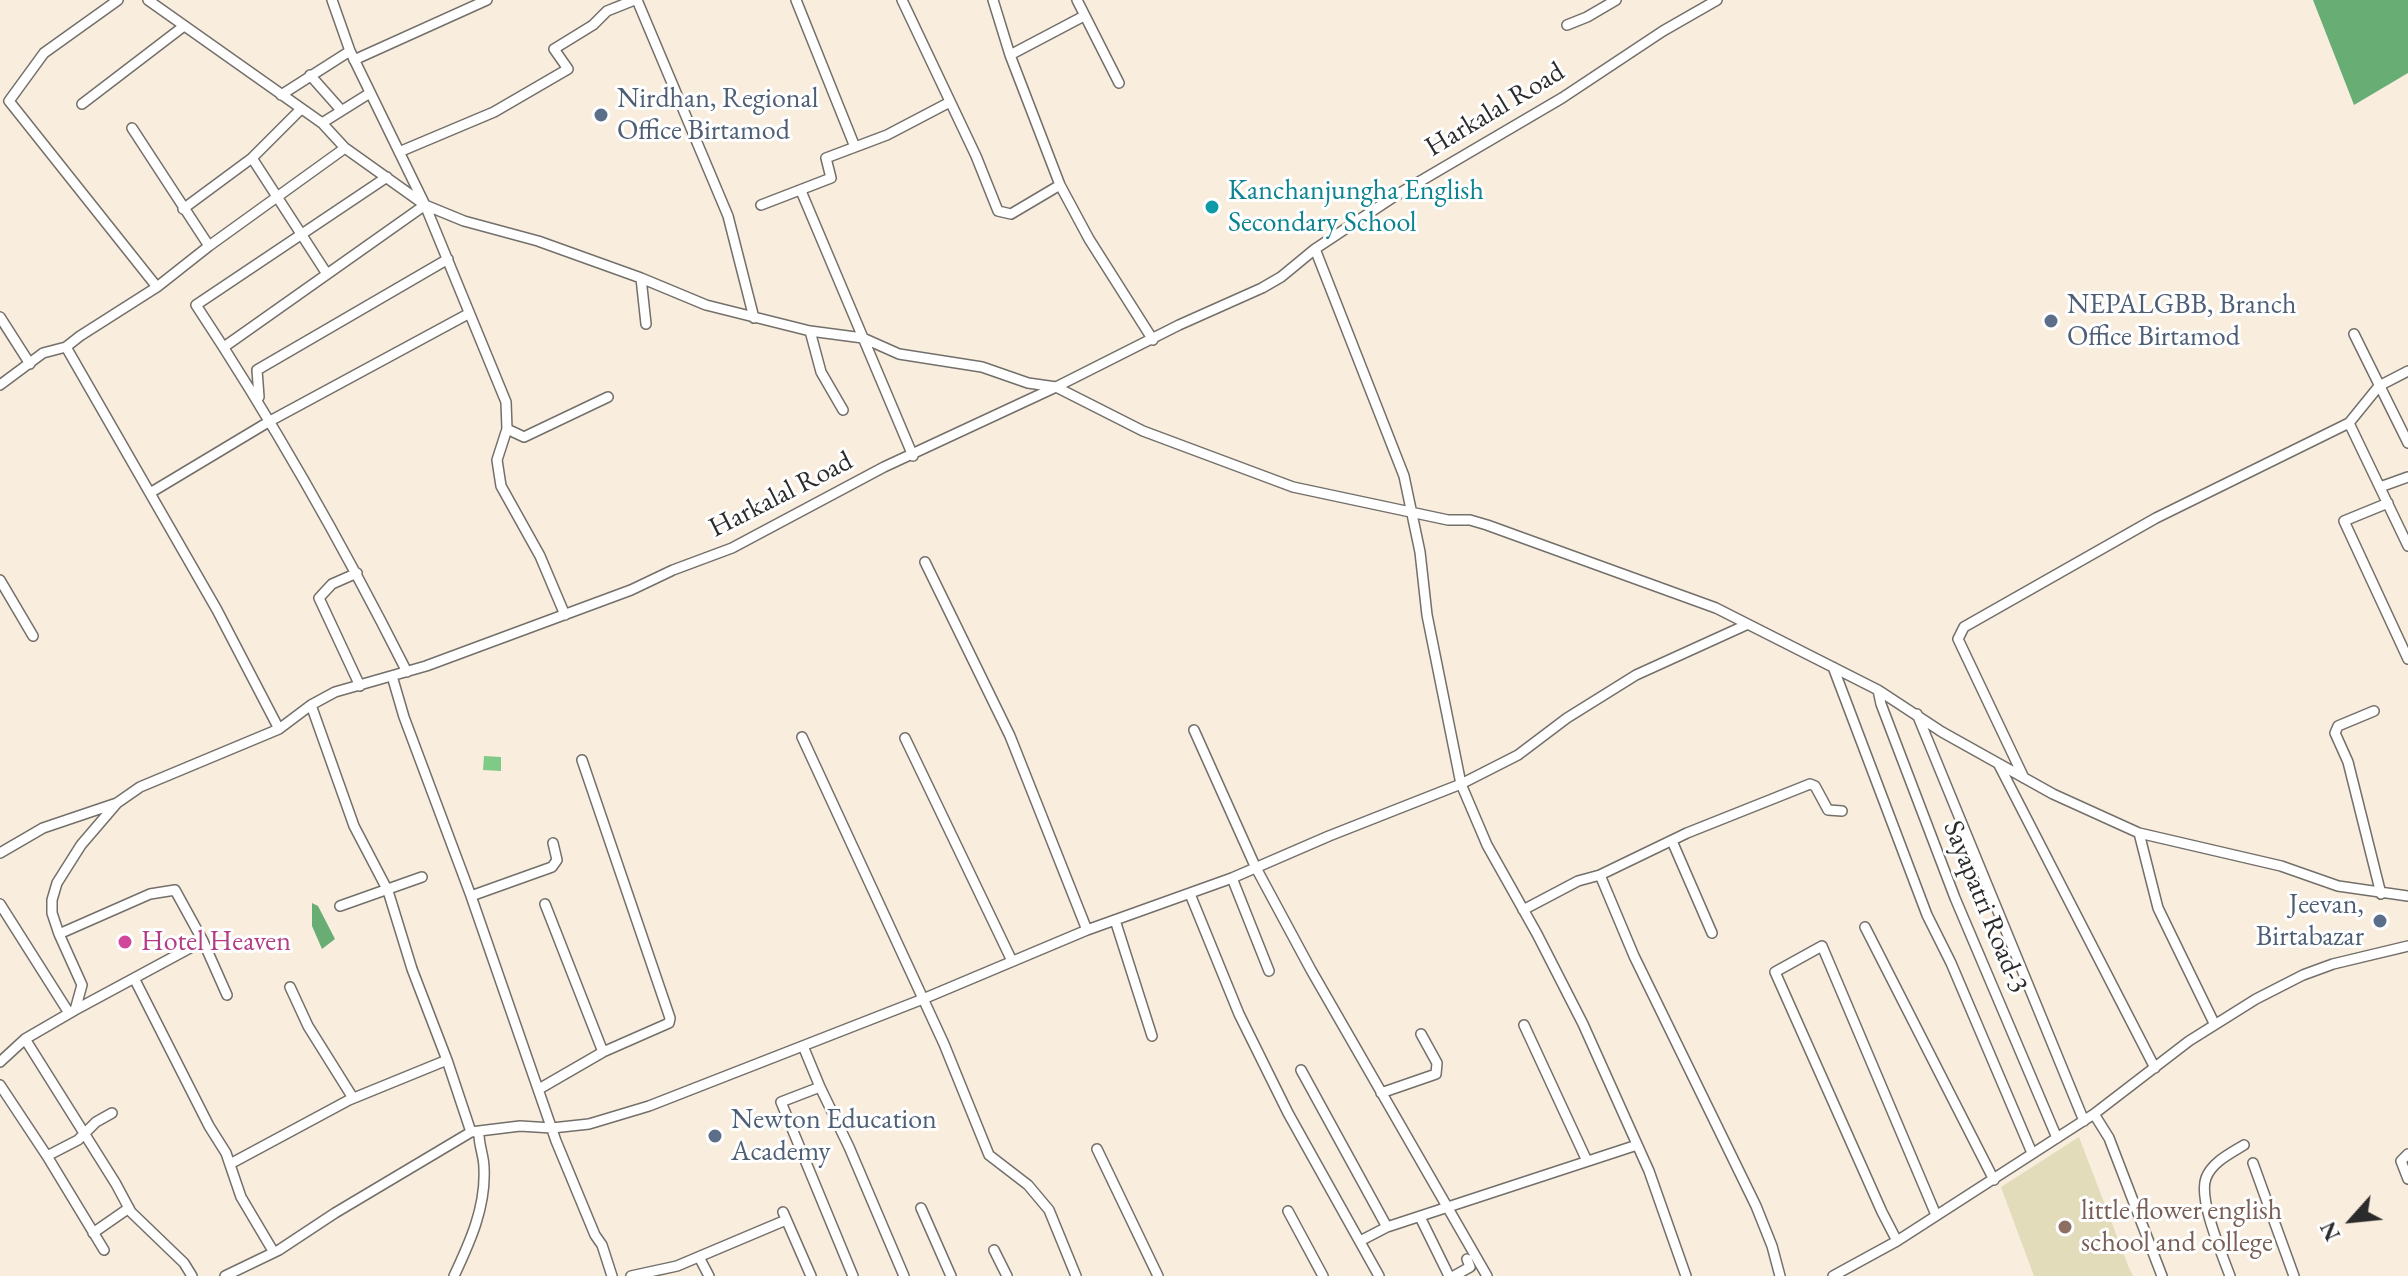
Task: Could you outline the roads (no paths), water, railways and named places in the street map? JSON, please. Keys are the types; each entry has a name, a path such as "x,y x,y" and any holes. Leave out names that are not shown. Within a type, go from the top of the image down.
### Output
{"street":[{"path":"118,0 44,53 9,101 157,287"},
{"path":"148,0 322,123 345,148 425,205 464,221 538,241 706,305 810,331 863,338 899,354 982,367 1028,383 1056,387 1143,431 1288,485 1487,525 1716,608 1878,690 1942,732 2024,778 2139,833 2281,866 2338,886 2408,896"},
{"path":"332,0 352,55 425,205 506,402 507,429 497,460 501,486 540,556 565,615"},
{"path":"281,95 310,75 352,55 487,0"},
{"path":"399,152 494,112 568,69 554,49 593,25 607,11 635,0 728,216 754,318"},
{"path":"796,0 855,147"},
{"path":"902,0 998,211 1011,214 1060,185"},
{"path":"993,0 1010,55 1060,185 1089,239 1153,340"},
{"path":"1077,0 1119,83"},
{"path":"1567,25 1616,0"},
{"name":"Harkalal Road","path":"72,1012 80,1002 82,985 52,913 57,883 69,861 117,803 140,787 279,729 335,692 407,672 565,615 732,548 884,467 913,456 1179,325 1262,288 1395,196 1562,98 1702,2 1717,0"},
{"path":"1010,55 1084,16"},
{"path":"82,104 184,26"},
{"path":"310,75 341,110"},
{"path":"322,123 370,93"},
{"path":"761,205 831,178 826,158 887,135 950,102"},
{"path":"183,209 252,158 300,110"},
{"path":"132,128 209,246"},
{"path":"0,385 43,353 66,347 157,287 345,148"},
{"path":"252,158 327,274"},
{"path":"387,177 196,305 259,400 357,573 407,672"},
{"path":"801,191 913,456"},
{"path":"224,347 425,205"},
{"path":"1315,249 1404,476 1427,615 1461,784 1487,845 1565,987 1637,1145 1686,1276"},
{"path":"259,400 257,370 448,259"},
{"path":"641,278 646,324"},
{"path":"150,493 270,421 468,314"},
{"path":"0,317 30,364"},
{"path":"810,331 821,372 843,410"},
{"path":"2354,334 2408,443"},
{"path":"66,347 217,610 279,729"},
{"path":"2024,778 1958,639 1964,627 2156,518 2349,423 2379,386 2408,371"},
{"path":"507,429 524,437 608,397"},
{"path":"2349,423 2408,546"},
{"path":"2380,487 2408,477"},
{"path":"2388,503 2344,521 2408,659"},
{"path":"925,562 1010,736 1087,930"},
{"path":"357,573 332,584 319,598 360,686"},
{"path":"0,580 33,636"},
{"path":"225,1276 273,1251 475,1131 589,1124 649,1106 724,1074 923,999 1087,930 1232,878 1461,784 1518,755 1567,718 1636,675 1746,625"},
{"path":"1833,667 1927,915 1951,963 2032,1153"},
{"path":"392,676 552,1128 612,1276"},
{"name":"Sayapatri Road-3","path":"1878,690 1955,898 2057,1138"},
{"path":"311,705 354,826 388,891 415,980 478,1139 484,1165 484,1195 472,1237 454,1276"},
{"path":"2374,711 2338,726 2335,733 2348,762 2381,894"},
{"path":"1917,714 2084,1121"},
{"path":"1194,730 1255,866 1487,1276"},
{"path":"802,737 923,999 989,1155 1028,1185 1049,1210 1076,1276"},
{"path":"905,738 1012,961"},
{"path":"539,1089 603,1052 669,1023 670,1018 582,760"},
{"path":"1999,764 2155,1068"},
{"path":"1523,910 1578,881 1600,875 1672,841 1810,784 1815,786 1828,810 1842,811"},
{"path":"0,853 43,828 117,803"},
{"path":"2139,833 2158,908 2214,1023"},
{"path":"1672,841 1712,933"},
{"path":"471,896 552,867 558,857 553,843"},
{"path":"1600,875 1634,956 1756,1206 1780,1276"},
{"path":"340,906 422,877"},
{"path":"1232,878 1269,971"},
{"path":"59,934 150,894 175,890 203,941 227,995"},
{"path":"1190,894 1239,1014 1288,1113 1379,1276"},
{"path":"0,904 72,1012"},
{"path":"545,904 603,1052"},
{"path":"1115,920 1152,1036"},
{"path":"1865,927 1994,1180"},
{"path":"0,1062 25,1039 203,941"},
{"path":"1897,1241 1775,972 1822,946 1936,1215"},
{"path":"1833,1276 1897,1241 2084,1121 2214,1023 2303,975 2333,964 2408,946"},
{"path":"135,980 230,1164 241,1197 273,1251"},
{"path":"290,987 308,1026 353,1098"},
{"path":"1524,1025 1587,1161"},
{"path":"1381,1093 1436,1074 1437,1063 1421,1034"},
{"path":"25,1039 129,1208 184,1263 192,1276"},
{"path":"803,1046 904,1276"},
{"path":"230,1164 353,1098 447,1060"},
{"path":"1301,1070 1387,1227"},
{"path":"0,1085 104,1250"},
{"path":"820,1087 781,1102 853,1276"},
{"path":"47,1156 78,1140 96,1122 112,1113"},
{"path":"2094,1114 2109,1138 2162,1276"},
{"path":"1360,1241 1387,1227 1637,1145"},
{"path":"2230,1276 2206,1208 2206,1178 2221,1159 2244,1145"},
{"path":"1097,1149 1158,1276"},
{"path":"2408,1154 2401,1161 2408,1179"},
{"path":"2253,1163 2294,1276"},
{"path":"93,1233 129,1208"},
{"path":"921,1208 951,1276"},
{"path":"1288,1211 1323,1276"},
{"path":"631,1276 677,1266 784,1216 811,1276"},
{"path":"1420,1217 1452,1276 1470,1267 1467,1259"},
{"path":"994,1250 1007,1276"},
{"path":"699,1257 709,1276"}],"place":[{"name":"Nirdhan, Regional Office Birtamod","path":"601,115"},
{"name":"Kanchanjungha English Secondary School","path":"1212,207"},
{"name":"NEPALGBB, Branch Office Birtamod","path":"2051,321"},
{"name":"Jeevan, Birtabazar","path":"2380,921"},
{"name":"Hotel Heaven","path":"125,942"},
{"name":"Newton Education Academy","path":"715,1136"},
{"name":"little flower english school and college","path":"2065,1227"}]}
